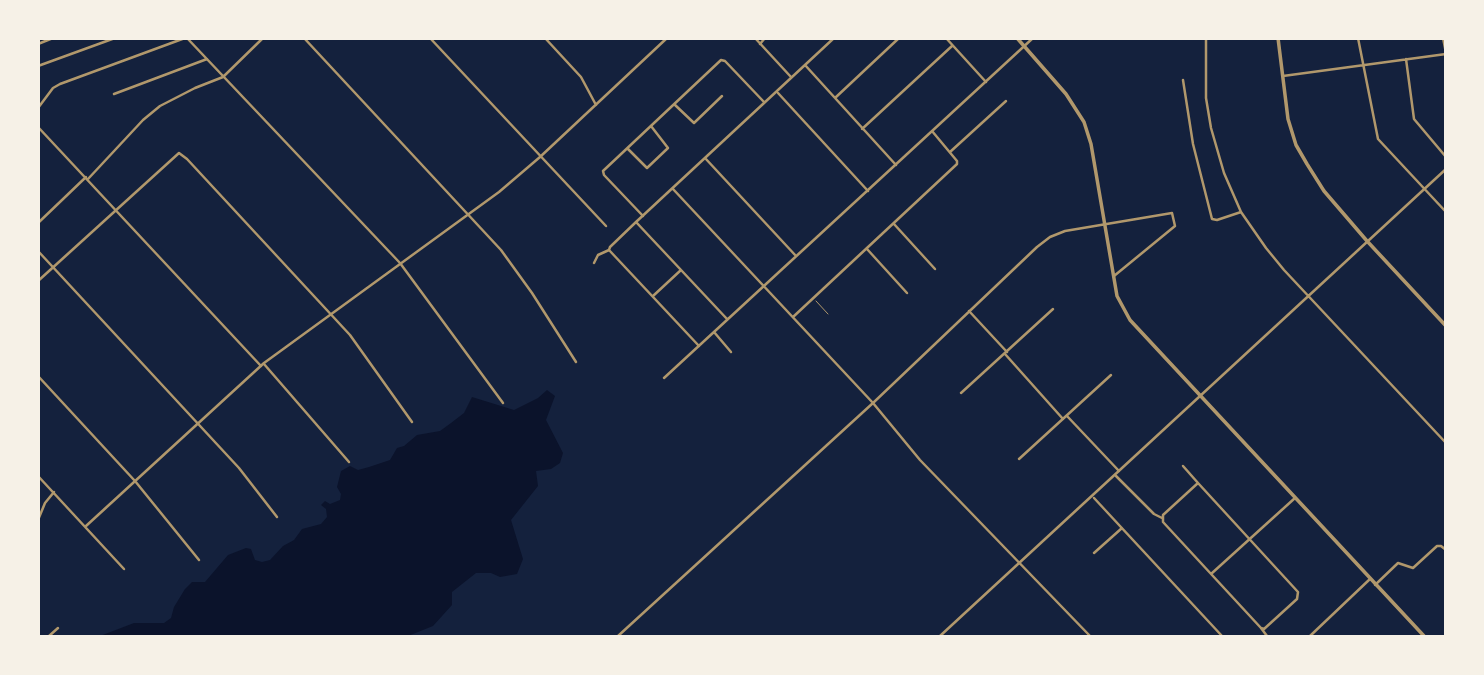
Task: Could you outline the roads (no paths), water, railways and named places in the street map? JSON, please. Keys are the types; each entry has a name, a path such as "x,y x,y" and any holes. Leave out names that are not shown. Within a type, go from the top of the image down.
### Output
{"street":[{"path":"38,44 53,38"},
{"path":"38,66 115,38"},
{"path":"38,108 53,88 60,84 186,38 400,262 503,403"},
{"path":"38,223 160,106 223,77 263,38"},
{"path":"304,38 501,250 533,293 576,362"},
{"path":"429,38 606,226"},
{"path":"545,38 581,77 596,105"},
{"path":"755,38 792,77"},
{"path":"760,44 765,38"},
{"path":"594,264 598,255 609,250 834,38"},
{"path":"834,98 899,38"},
{"path":"946,38 986,82"},
{"path":"1017,38 1066,94 1084,122 1091,144 1117,296 1130,320 1424,636"},
{"path":"664,378 1033,38"},
{"path":"1206,38 1206,98 1211,128 1224,173 1241,212 1266,248 1446,443"},
{"path":"1278,38 1288,119 1296,145 1324,191 1446,326"},
{"path":"1359,38 1378,139 1446,212"},
{"path":"1283,76 1446,53 1443,38"},
{"path":"86,526 262,364 400,262 470,215 540,157 664,39"},
{"path":"862,129 952,46"},
{"path":"114,93 207,59"},
{"path":"643,216 603,173 674,104 723,60 765,103"},
{"path":"1406,60 1414,118 1446,157"},
{"path":"805,65 896,165"},
{"path":"1183,80 1193,144 1212,219 1217,220 1241,212"},
{"path":"776,92 868,191"},
{"path":"674,104 694,122 722,96"},
{"path":"950,152 1006,101"},
{"path":"628,148 645,167 649,167 668,147 651,126"},
{"path":"38,127 262,364 349,462"},
{"path":"793,317 957,164 932,131"},
{"path":"38,281 179,153 350,335 412,422"},
{"path":"705,158 796,256"},
{"path":"940,636 1446,169"},
{"path":"673,189 873,403 920,460 1090,636"},
{"path":"618,636 1050,237 1104,223 1169,213 1173,215 1175,226 1113,277"},
{"path":"636,222 727,320"},
{"path":"894,224 935,268"},
{"path":"867,249 908,293"},
{"path":"609,250 699,346"},
{"path":"38,251 239,468 277,517"},
{"path":"653,296 681,270"},
{"path":"961,393 1054,309"},
{"path":"970,311 1154,514 1163,518"},
{"path":"714,332 731,352"},
{"path":"1019,459 1111,374"},
{"path":"38,376 135,481 199,560"},
{"path":"1183,466 1298,592 1297,599 1264,629 1261,628"},
{"path":"38,476 124,569"},
{"path":"1198,483 1163,515 1165,526 1267,636"},
{"path":"38,520 54,492"},
{"path":"1093,496 1222,636"},
{"path":"1211,575 1295,498"},
{"path":"1094,553 1122,528"},
{"path":"1375,585 1398,564 1413,568 1437,547 1441,546 1446,550"},
{"path":"1310,636 1370,579"},
{"path":"49,636 58,628"}],"lane":[{"path":"813,298 828,314"}],"water":[{"path":"547,390 555,396 546,420 563,453 560,463 551,469 536,471 538,486 511,520 523,559 517,574 500,577 491,573 476,573 452,592 452,605 433,626 408,636 100,636 134,623 164,623 171,618 185,589 192,582 205,582 228,555 246,548 251,549 255,560 270,560 283,546 294,540 302,529 321,524 327,517 326,509 321,505 325,501 330,504 340,500 341,494 337,487 341,471 350,466 358,470 390,460 397,448 404,446 417,435 440,431 451,423 464,413 472,397 514,410 538,398"}]}
